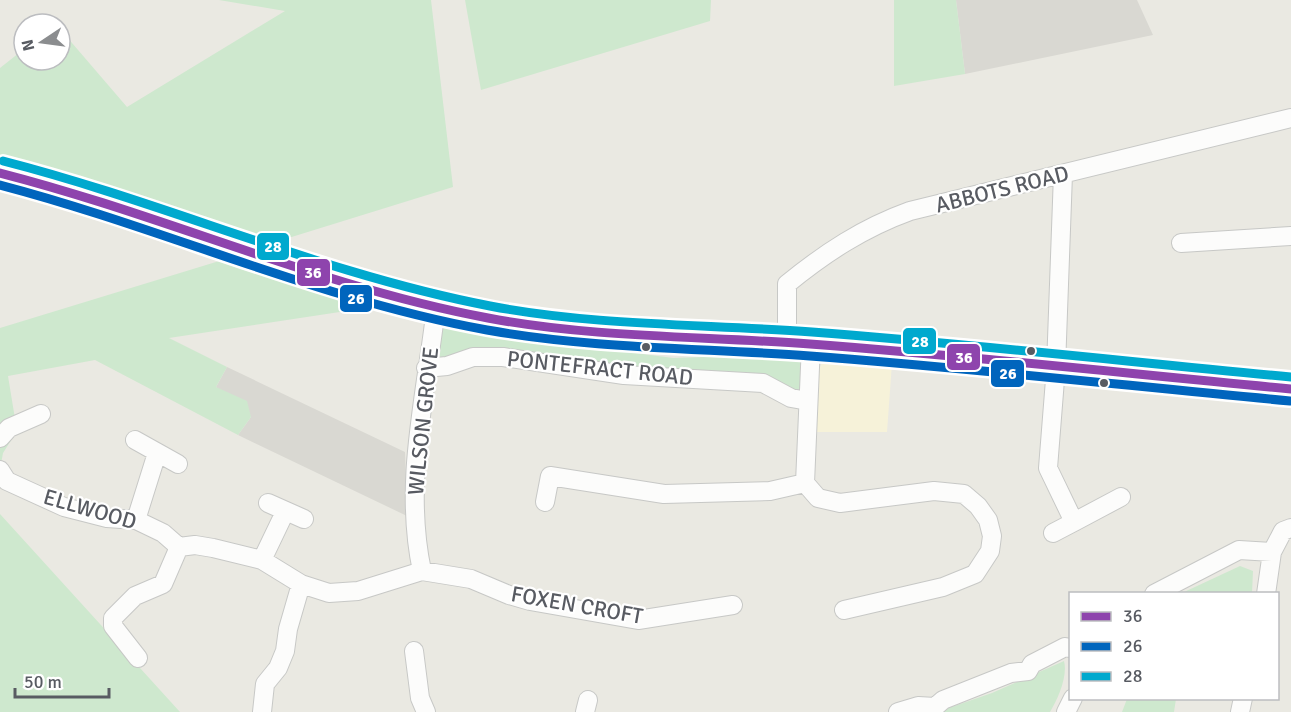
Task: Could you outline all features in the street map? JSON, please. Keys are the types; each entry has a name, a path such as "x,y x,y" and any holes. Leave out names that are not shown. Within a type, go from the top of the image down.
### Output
{"highway":[{"name":"PONTEFRACT ROAD","path":"0,173 85,194 348,285 436,307 507,321 580,331 672,338 799,343 1291,389"}],"street":[{"name":"ABBOTS ROAD","path":"799,343 787,284 819,258 856,234 910,212 1291,118"},
{"path":"1063,174 1056,368 1048,468 1074,522"},
{"path":"1181,243 1291,236"},
{"name":"WILSON GROVE","path":"422,571 414,522 413,477 436,307"},
{"path":"799,343 808,400 805,483 818,498 840,503 934,491 964,494 978,506 988,520 992,536 990,551 975,574 943,587 844,610"},
{"name":"PONTEFRACT ROAD","path":"426,368 447,366 473,357 503,357 624,375 763,383 791,398 808,400"},
{"path":"0,438 9,428 41,414"},
{"path":"135,440 178,464"},
{"path":"136,520 157,453"},
{"name":"ELLWOOD","path":"0,470 7,481 64,507 107,518 136,520 162,533 179,547"},
{"path":"545,502 550,476 664,494 770,491 805,483"},
{"path":"1053,533 1121,497"},
{"path":"268,503 304,519"},
{"path":"262,560 285,512"},
{"path":"1266,592 1272,552 1283,531 1291,528"},
{"path":"138,658 113,626 113,618 135,596 163,584 179,547 195,545 262,560 301,584 329,593 358,591 422,571"},
{"path":"1158,592 1239,550 1272,552"},
{"name":"FOXEN CROFT","path":"422,571 471,579 509,596 530,601 638,620 733,605"},
{"path":"262,712 265,684 278,668 285,651 288,629 301,584"},
{"path":"898,712 918,706 929,709 935,707 943,700 1011,674 1028,671 1032,664 1065,647 1069,648"},
{"path":"414,651 420,698 426,712"}],"shaded area":[{"path":"956,0 1137,0 1153,35 965,74"},
{"path":"830,359 892,363 887,432 814,432 818,370 822,363"},
{"path":"227,367 405,452 407,516 238,435 251,417 216,387"}],"green space":[{"path":"219,0 431,0 453,187 269,244 0,161 0,68 12,58 12,72 72,72 72,43 127,107 285,11"},
{"path":"465,0 711,0 710,21 481,90"},
{"path":"894,0 956,0 965,74 894,86"},
{"path":"229,258 366,308 169,338 227,367 216,387 247,401 251,417 238,435 95,360 8,376 17,431 3,453 0,469 0,328"},
{"path":"453,324 522,338 673,358 795,354 802,361 802,391 440,359 436,352 443,328"},
{"path":"0,514 180,712 0,712"},
{"path":"1240,566 1253,571 1252,592 1184,592"},
{"path":"1064,661 1063,680 1050,712 937,712 992,693"},
{"path":"1127,700 1176,700 1174,712 1122,712"}],"transit line":[{"name":"28","path":"3,161 125,197 367,276 428,292 530,313 650,324 771,329 872,337 1291,377"},
{"name":"36","path":"0,173 122,209 303,270 364,288 426,305 528,325 649,336 770,341 870,349 1291,389"},
{"name":"26","path":"0,185 61,202 364,301 487,330 567,341 870,361 1290,401"}]}
